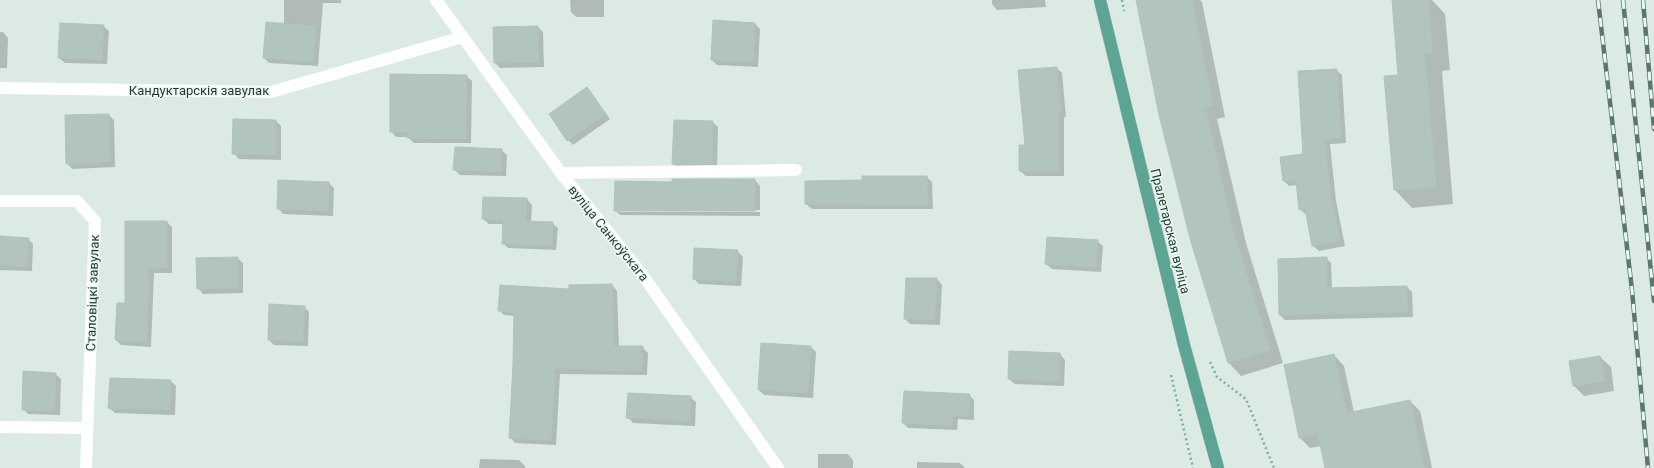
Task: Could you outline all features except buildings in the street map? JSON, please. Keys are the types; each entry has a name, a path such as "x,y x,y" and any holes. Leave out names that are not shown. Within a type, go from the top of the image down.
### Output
{"main road":[{"name":"Пралетарская вуліца","path":"1100,0 1184,345 1218,468"}],"street":[{"name":"вуліца Санкоўскага","path":"436,0 561,173 644,277 778,468"},
{"name":"Кандуктарскія завулак","path":"0,88 272,92 463,37"},
{"path":"561,173 796,170"},
{"name":"Сталовіцкі завулак","path":"0,201 77,201 95,221 86,468"},
{"path":"0,427 87,428"}],"path":[{"path":"1122,0 1125,15"},
{"path":"1209,361 1217,377 1246,399 1274,468"}],"railway":[{"path":"1598,0 1632,290 1648,468"},
{"path":"1623,0 1654,301"},
{"path":"1643,0 1654,129"}]}
